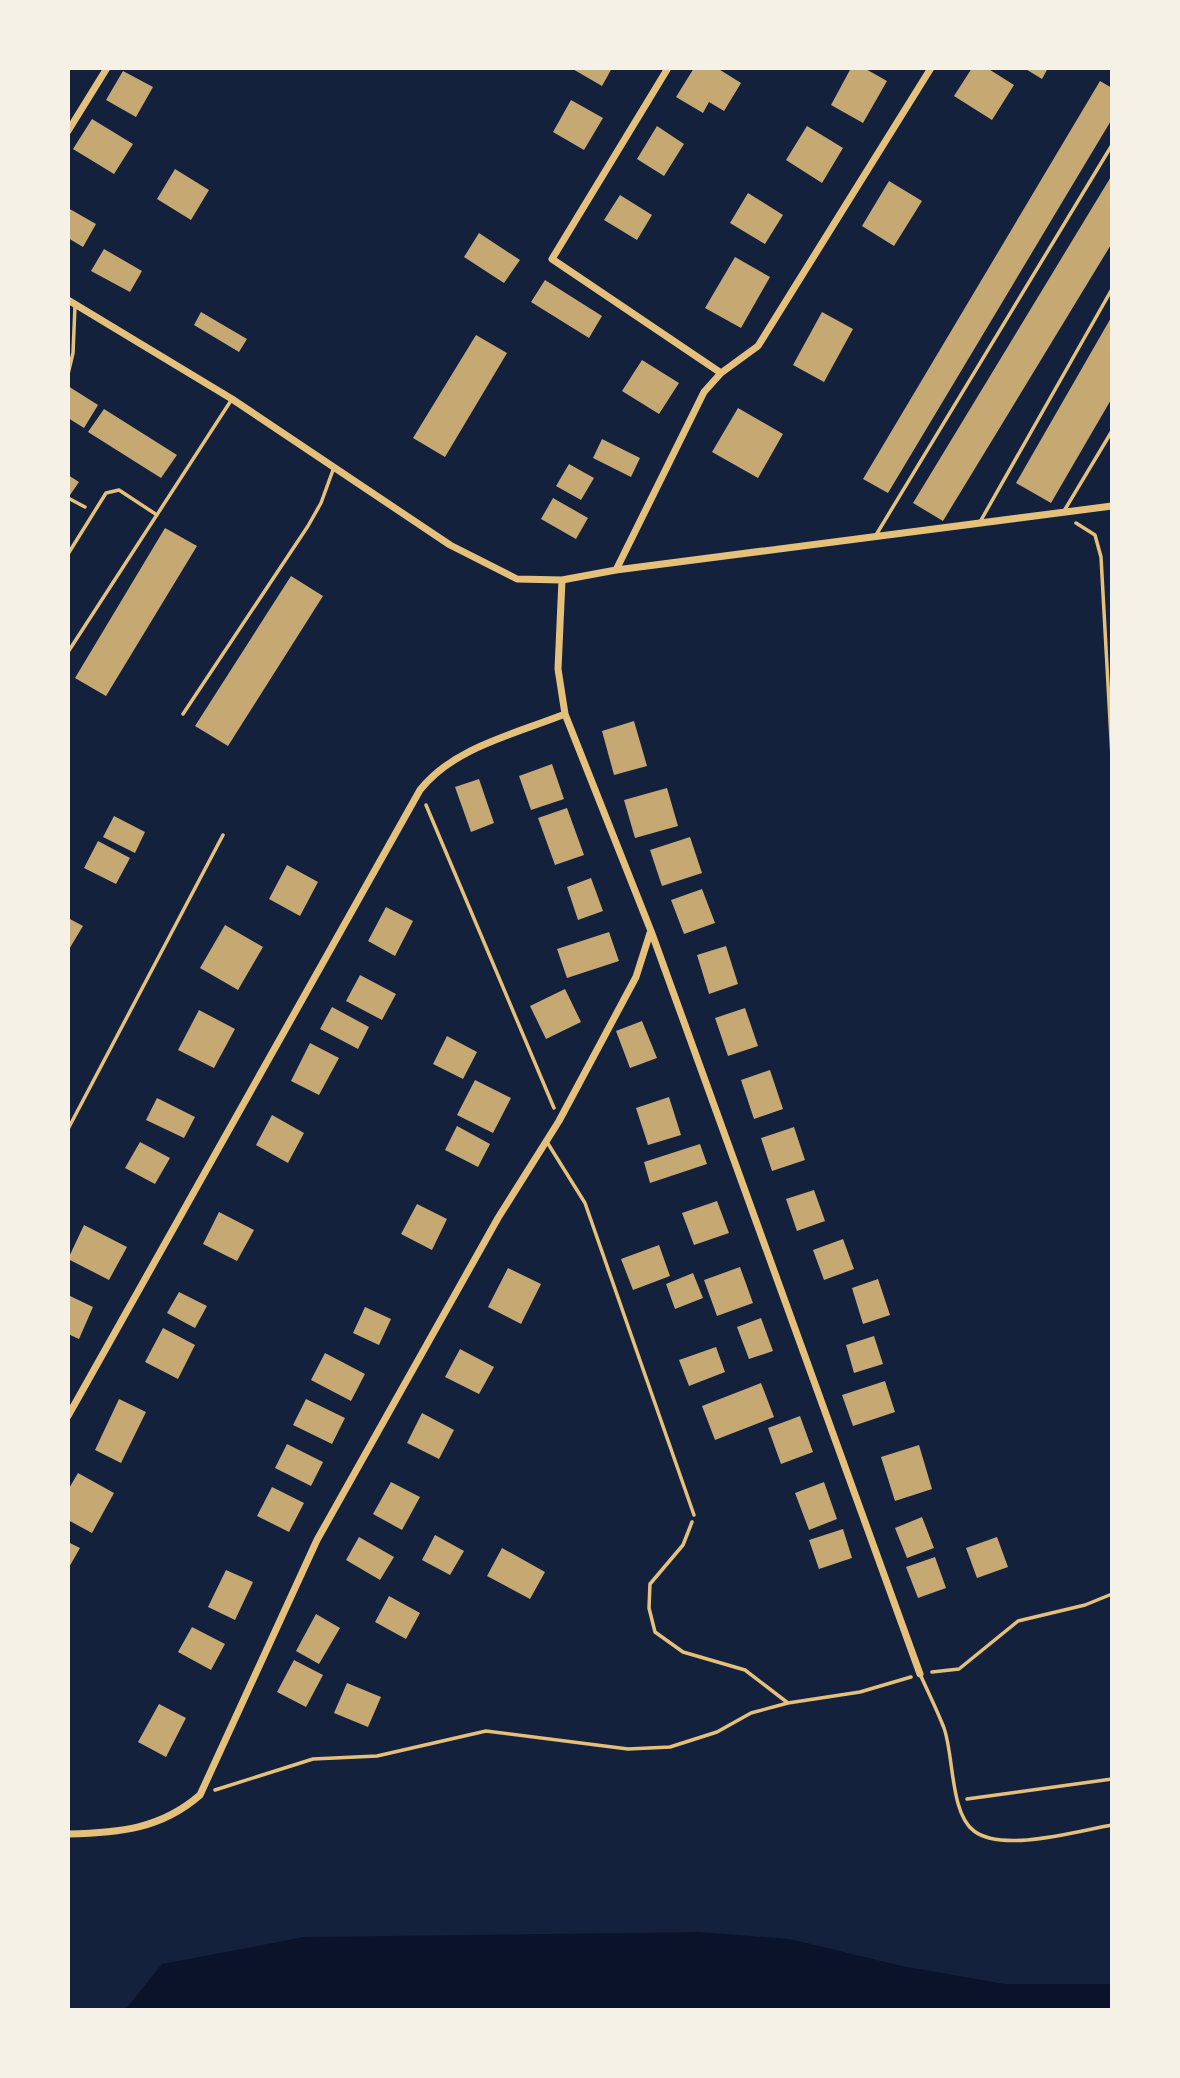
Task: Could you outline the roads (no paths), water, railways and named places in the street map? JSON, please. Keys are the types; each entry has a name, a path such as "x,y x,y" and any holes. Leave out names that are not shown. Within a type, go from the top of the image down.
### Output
{"street":[{"path":"68,131 107,68"},
{"path":"668,68 552,259 721,373"},
{"path":"615,570 704,392 721,373 758,346 931,68"},
{"path":"72,302 232,399 333,470 450,545 517,579 562,580 615,570 979,524 1064,516 1112,506"},
{"path":"562,580 558,669 565,714 651,931 920,1674"},
{"path":"68,1416 420,790 434,773 453,758 565,714"},
{"path":"68,1834 112,1833 146,1827 175,1814 200,1795 317,1540 498,1218 559,1121 636,977 651,931"}],"lane":[{"path":"875,537 1112,145"},
{"path":"979,524 1112,289"},
{"path":"68,374 73,353 72,302"},
{"path":"68,652 232,399"},
{"path":"1064,516 1112,431"},
{"path":"183,713 308,526 321,503 333,470"},
{"path":"68,554 106,493 112,489 119,490 157,515"},
{"path":"547,1142 585,1203 694,1515"},
{"path":"920,1674 945,1730 958,1800 967,1824 975,1832 992,1838 1030,1840 1112,1825"}],"water":[{"path":"699,1932 790,1939 902,1966 1005,1984 1112,1984 1112,2010 125,2010 162,1964 304,1937"}]}
